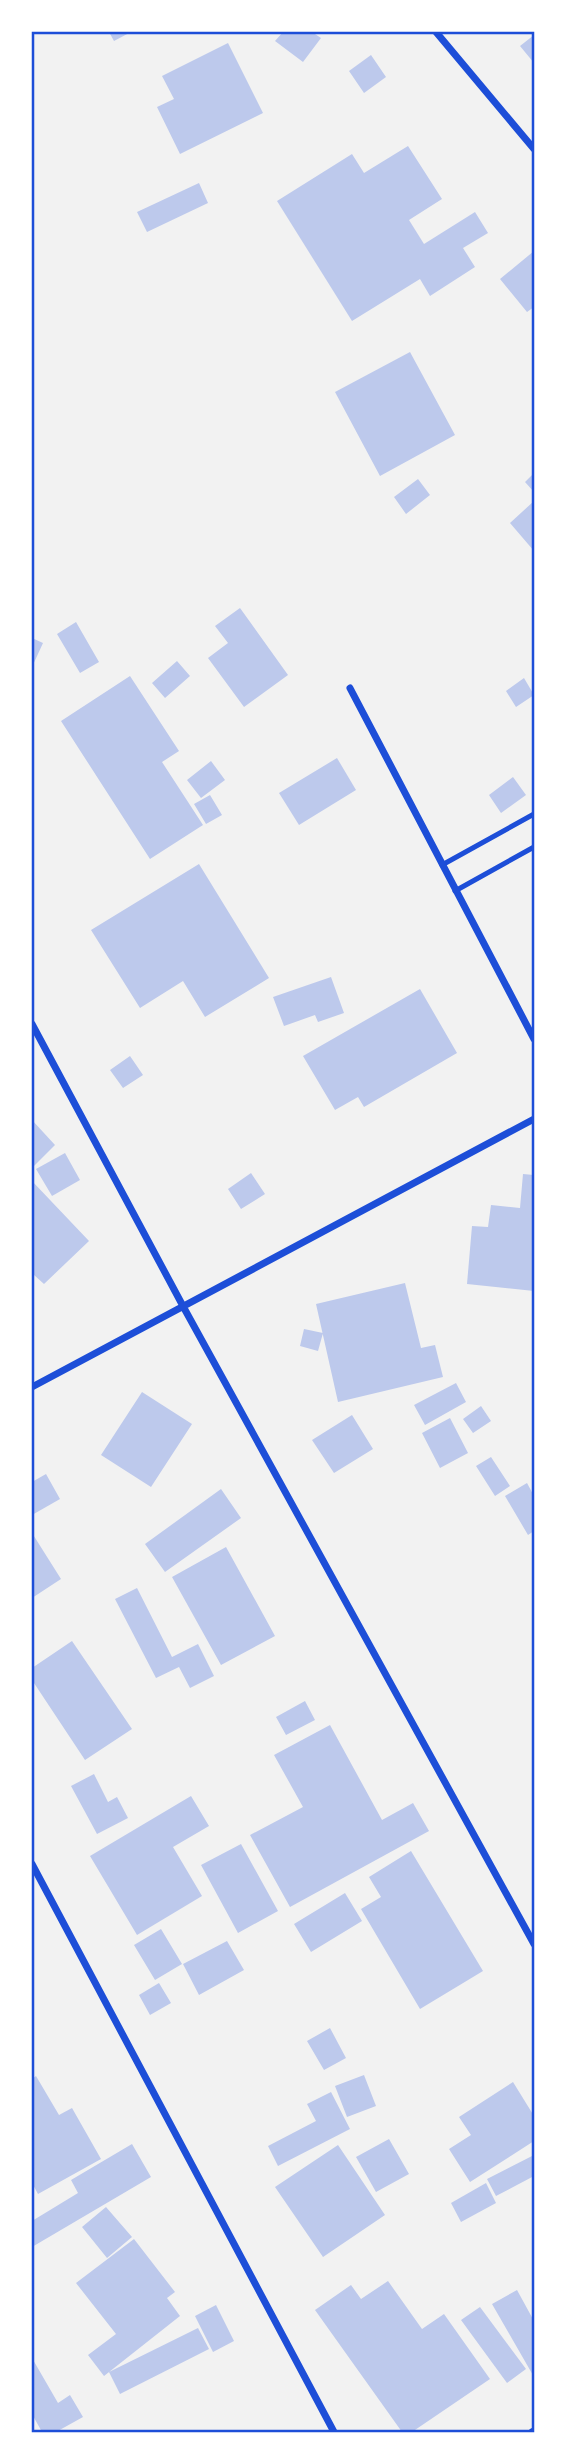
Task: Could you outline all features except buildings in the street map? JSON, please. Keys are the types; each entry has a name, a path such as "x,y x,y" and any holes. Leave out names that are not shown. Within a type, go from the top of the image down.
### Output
{"street":[{"path":"436,32 534,149"},
{"path":"350,688 534,1039"},
{"path":"32,1024 184,1308 534,1944"},
{"path":"32,1387 534,1119"},
{"path":"32,1864 334,2432"}],"lane":[{"path":"442,865 534,814"},
{"path":"455,891 534,847"}]}
